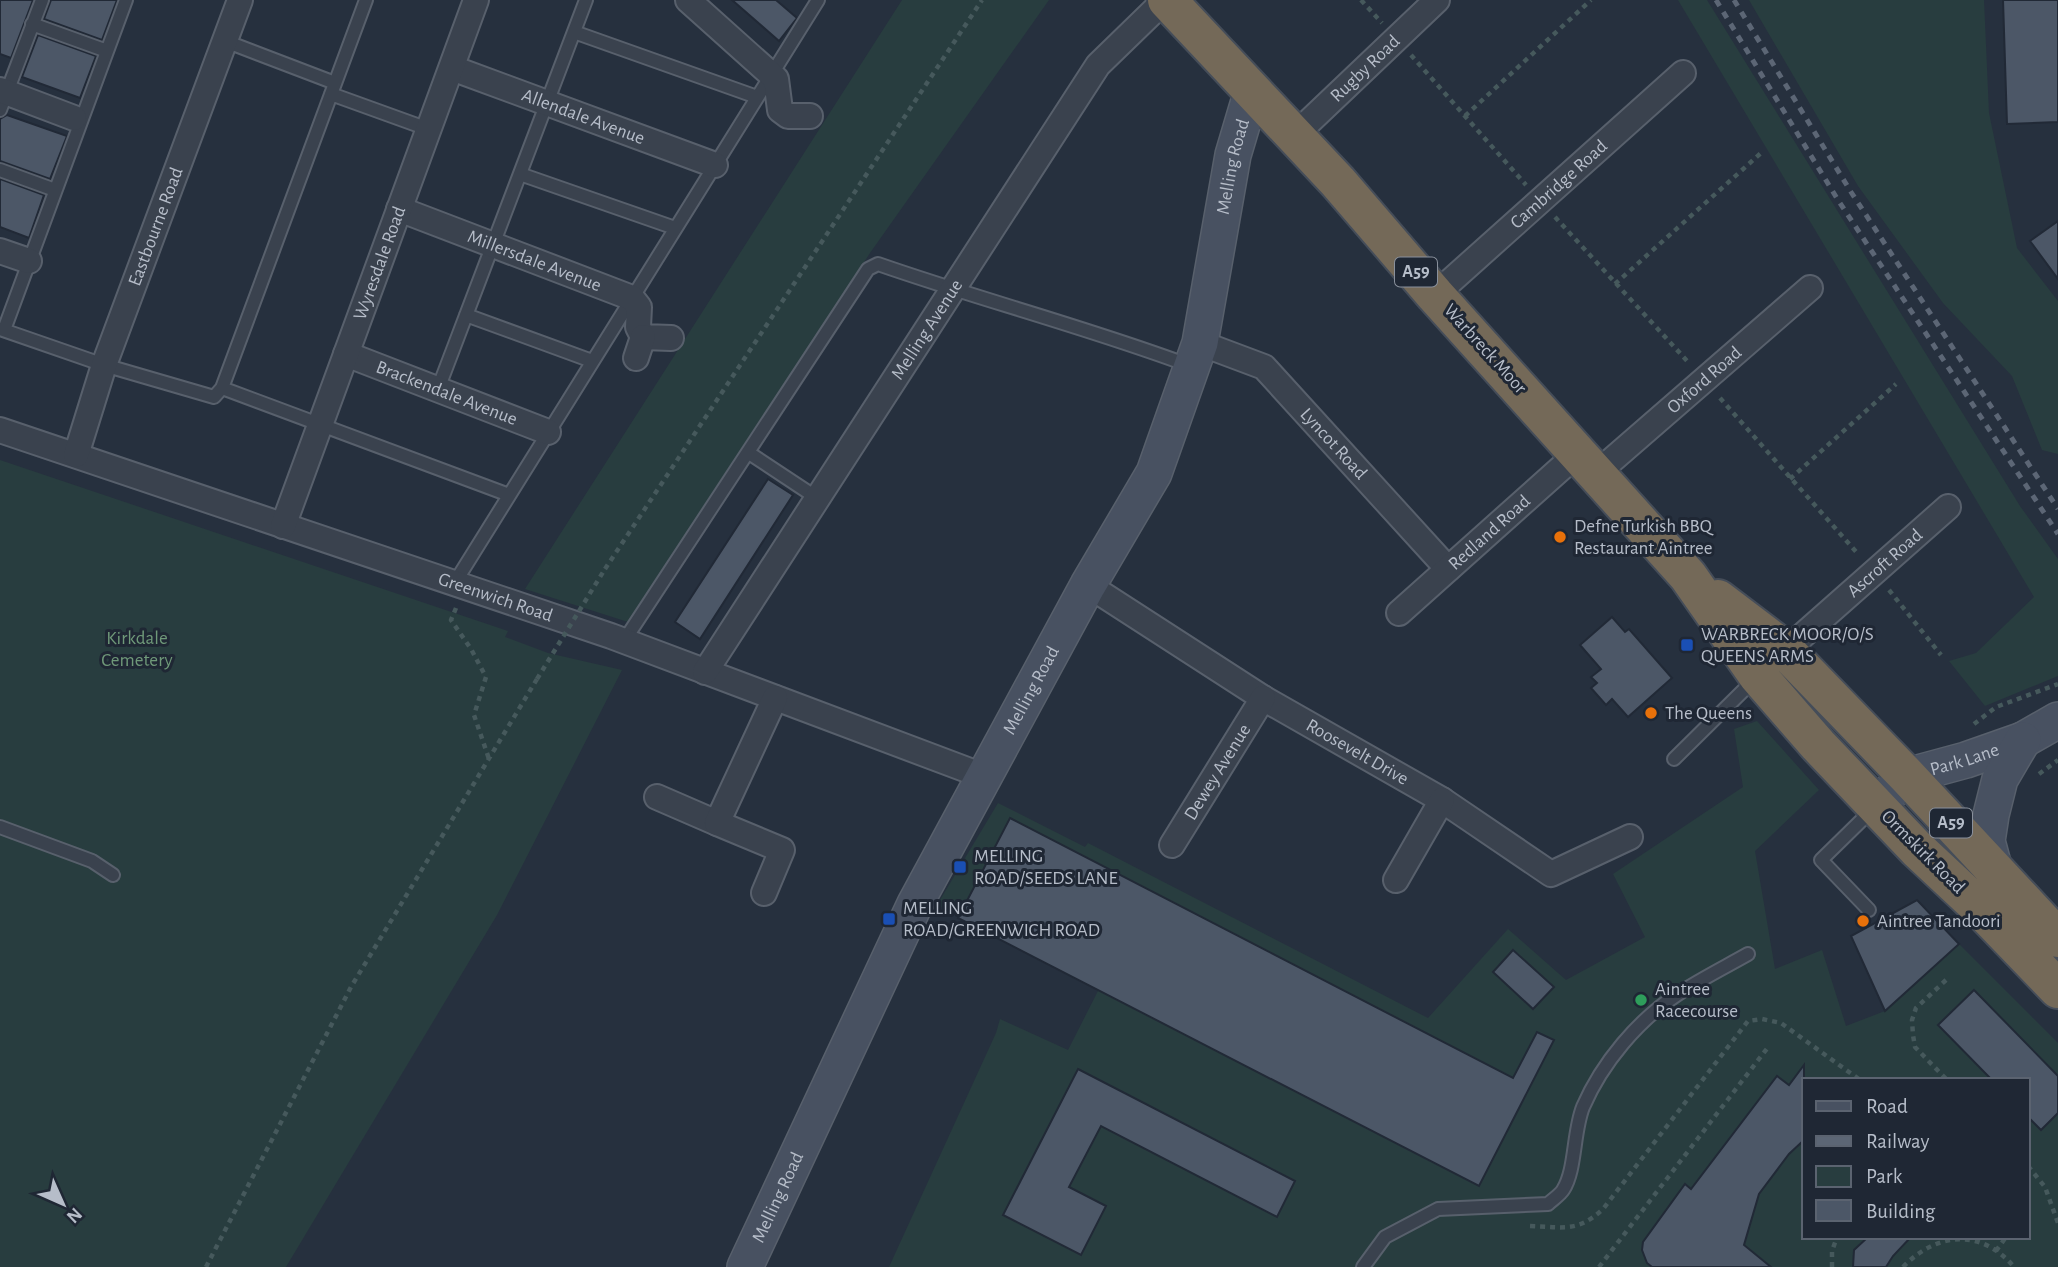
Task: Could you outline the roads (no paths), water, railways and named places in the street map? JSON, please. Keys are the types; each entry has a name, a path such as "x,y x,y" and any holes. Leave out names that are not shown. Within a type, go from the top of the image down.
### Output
{"highway":[{"name":"Warbreck Moor","path":"1166,0 1338,181 1435,295 1688,576 1772,663 1907,776"},
{"name":"Warbreck Moor","path":"1772,663 1818,744 1876,806"},
{"name":"Ormskirk Road","path":"1907,776 2058,938"},
{"name":"Ormskirk Road","path":"1876,806 2058,989"}],"street":[{"name":"Eastbourne Road","path":"76,455 104,365 240,0"},
{"name":"Wyresdale Road","path":"283,526 476,0"},
{"path":"688,0 776,79 776,121 788,116 810,116"},
{"name":"Melling Avenue","path":"705,672 1098,65 1166,0"},
{"name":"Rugby Road","path":"1294,136 1437,0"},
{"name":"Allendale Avenue","path":"452,68 715,165"},
{"name":"Cambridge Road","path":"1435,295 1683,73"},
{"name":"Melling Road","path":"745,1267 915,904 1088,585 1154,473 1196,355 1233,155 1252,91"},
{"path":"2,98 74,118"},
{"name":"Millersdale Avenue","path":"399,209 632,298"},
{"path":"0,251 29,261"},
{"name":"Oxford Road","path":"1588,463 1705,380 1810,288"},
{"path":"632,298 639,307 639,348 671,338"},
{"name":"Brackendale Avenue","path":"346,354 548,432"},
{"name":"Lyncot Road","path":"1196,355 1264,367 1448,569"},
{"name":"Greenwich Road","path":"0,430 624,641 986,777"},
{"name":"Redland Road","path":"1399,613 1511,513 1588,463"},
{"name":"Ascroft Road","path":"1772,663 1948,507"},
{"name":"Roosevelt Drive","path":"1088,585 1263,698 1442,800 1551,874 1630,837"},
{"path":"717,823 775,698"},
{"name":"Dewey Avenue","path":"1172,845 1263,698"},
{"name":"Park Lane","path":"1876,806 1907,776 2024,740 2058,720"},
{"path":"1995,871 1987,841 1991,815 2000,779 2024,740"},
{"path":"657,797 782,850 764,893"},
{"path":"1396,880 1442,800"}],"lane":[{"path":"2,98 42,0"},
{"path":"126,0 2,330 104,365 214,397 222,388 366,0"},
{"path":"438,389 586,0"},
{"path":"460,586 509,495 772,74 814,2"},
{"path":"32,24 107,51"},
{"path":"574,32 757,97"},
{"path":"225,41 428,129"},
{"path":"0,170 55,190"},
{"path":"520,174 675,228"},
{"path":"624,641 868,269 878,264 1126,342 1196,355"},
{"path":"466,315 592,361"},
{"path":"222,388 509,495"},
{"path":"749,453 817,498"},
{"path":"1674,759 1772,663"},
{"path":"1869,910 1821,860 1876,806"},
{"path":"0,827 92,861 113,874"},
{"path":"1363,1267 1385,1237 1438,1209 1548,1204 1563,1190 1570,1173 1574,1133 1583,1108 1596,1081 1611,1059 1650,1016 1677,995 1748,954"}],"railway":[{"path":"1716,0 1838,200 2058,534"},
{"path":"1734,0 1851,192 2058,509"}],"place":[{"name":"Defne Turkish BBQ Restaurant Aintree","path":"1560,537"},
{"name":"WARBRECK MOOR/O/S QUEENS ARMS","path":"1687,645"},
{"name":"The Queens","path":"1651,713"},
{"name":"MELLING ROAD/SEEDS LANE","path":"960,867"},
{"name":"MELLING ROAD/GREENWICH ROAD","path":"889,919"},
{"name":"Aintree Tandoori","path":"1863,921"},
{"name":"Aintree Racecourse","path":"1641,1000"}],"park label":[{"name":"Kirkdale Cemetery","path":"137,649"}]}
